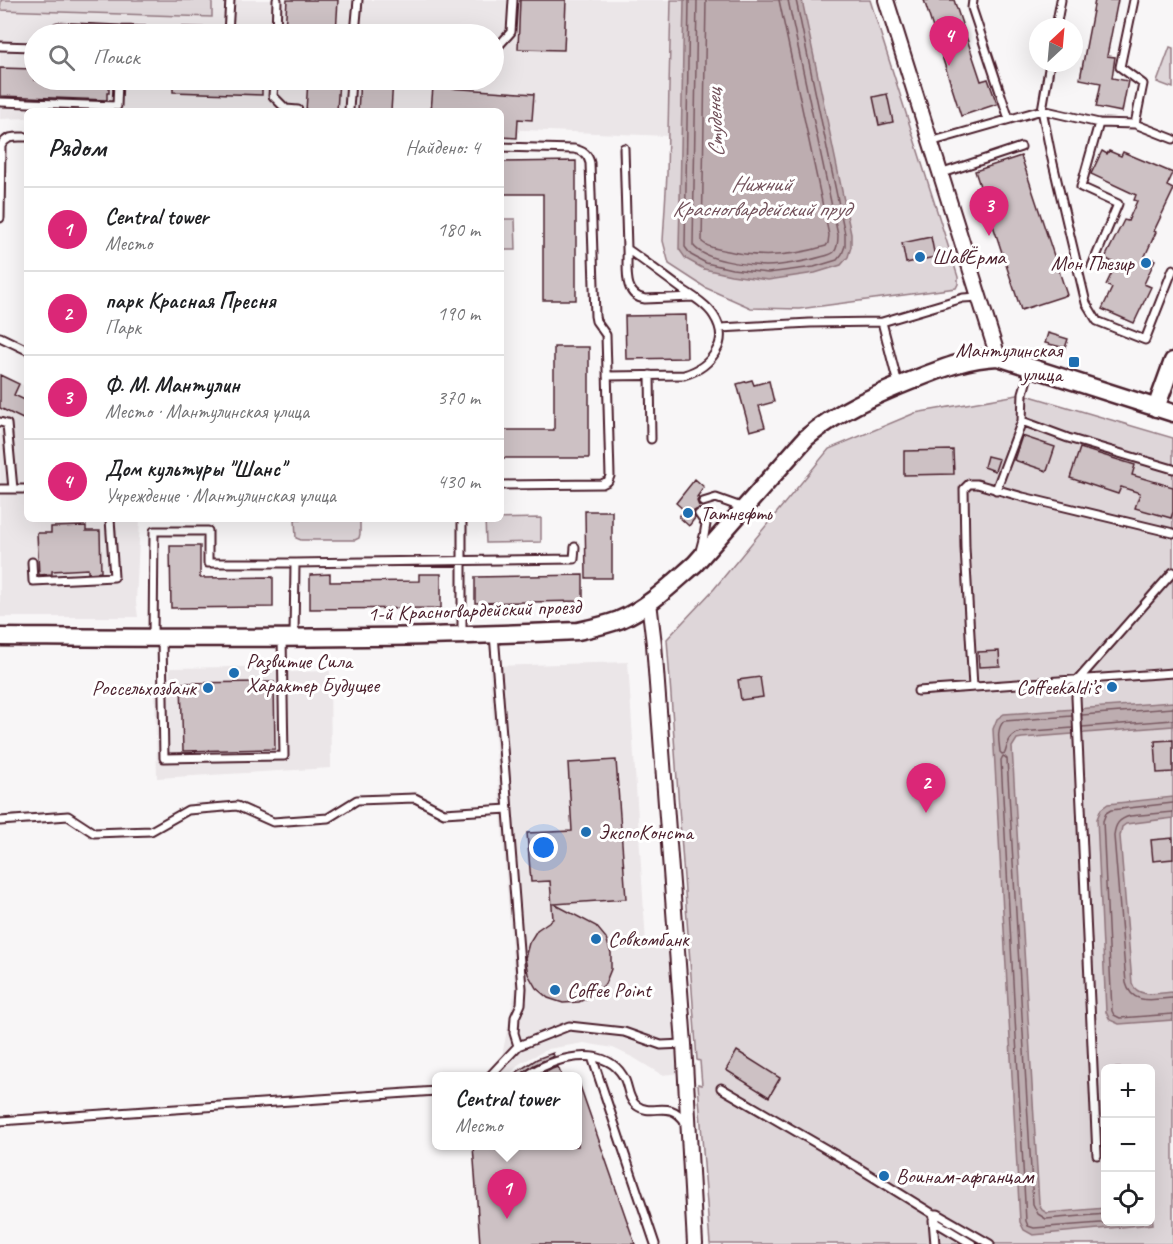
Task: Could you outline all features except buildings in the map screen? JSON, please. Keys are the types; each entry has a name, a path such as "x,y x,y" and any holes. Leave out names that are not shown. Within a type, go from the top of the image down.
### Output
{"street":[{"path":"886,0 998,357 1173,413"},
{"name":"1-й Красногвардейский проезд","path":"0,637 462,635 578,630 596,627 619,620 650,602 695,564 806,438 823,424 843,411 956,363 981,357 998,357"},
{"path":"1156,408 1173,361"},
{"path":"650,602 684,1044 695,1244"}],"lane":[{"path":"229,24 230,0"},
{"path":"276,24 277,0"},
{"path":"356,24 358,0"},
{"path":"504,40 511,32 513,0"},
{"path":"974,0 972,8 1009,119"},
{"path":"1058,18 1061,0"},
{"path":"1134,0 1120,67 1143,84 1135,124"},
{"path":"0,46 24,47"},
{"path":"1048,72 1042,110 1086,303 1097,321 1145,340 1173,268"},
{"path":"0,102 117,106 118,90"},
{"path":"273,90 273,96 285,108"},
{"path":"349,108 350,90"},
{"path":"930,142 1042,110 1099,123 1135,124 1173,139"},
{"path":"1092,266 1118,204 1081,187 1099,123"},
{"path":"0,219 1,146 10,138 24,137"},
{"path":"504,147 574,149 584,152 589,158 595,316 606,335 610,476 608,481 597,485 504,485"},
{"path":"940,174 1021,147"},
{"path":"624,148 628,286 639,298 694,297"},
{"path":"607,376 684,375 700,369 710,360 718,347 721,336 720,328 711,311 627,249"},
{"path":"720,328 882,322 963,298 979,297"},
{"path":"882,322 899,386"},
{"path":"0,337 24,349"},
{"path":"996,489 1022,421 1023,393 1031,366"},
{"path":"650,375 651,439"},
{"path":"1022,421 1068,438 1173,469"},
{"path":"0,422 8,424 13,489"},
{"path":"973,687 965,548 964,489 969,483 1173,533"},
{"path":"0,489 24,489"},
{"path":"703,502 716,498 744,508"},
{"path":"695,564 704,536 705,524 699,514"},
{"path":"32,562 33,581 114,577 110,522"},
{"path":"462,522 462,635"},
{"path":"295,563 288,637 284,756 164,758 154,531 207,531 208,563 574,559 575,547"},
{"path":"1096,1155 1077,681 1173,572"},
{"path":"494,634 522,988 520,1004 515,1017 514,1033 518,1046"},
{"path":"918,691 1173,673"},
{"path":"0,821 68,816 94,833 151,831 188,810 237,806 273,822 328,819 357,800 415,798 444,813 508,809"},
{"path":"495,1072 518,1046 569,1026 624,1032 661,1045 684,1044"},
{"path":"534,1072 559,1060 592,1057 608,1062 620,1072 632,1100 638,1106 645,1109 663,1108 673,1111 683,1118 689,1131"},
{"path":"592,1057 656,1244"},
{"path":"721,1088 933,1214 990,1244"},
{"path":"0,1121 432,1091"},
{"path":"933,1214 935,1244"},
{"path":"933,1214 937,1223 972,1244"}],"shaded area":[{"path":"0,0 671,0 667,136 504,129 504,108 24,108 24,118 0,119"},
{"path":"1,0 212,0 212,17 0,10"},
{"path":"671,0 870,0 958,277 956,288 799,309 751,308 706,288 669,264 663,241"},
{"path":"1170,47 1173,48 1173,88 1157,82"},
{"path":"504,219 515,219 516,250 504,250"},
{"path":"0,374 24,386 24,522 140,522 136,602 138,617 0,617"},
{"path":"1023,394 1173,438 1173,1244 710,1244 698,1084 702,1085 700,1061 697,1060 667,639 714,589 829,449 915,413"},
{"path":"541,518 541,542 486,543 485,522 504,522 504,519"},
{"path":"295,522 360,522 359,538 355,540 301,540 296,538"},
{"path":"628,662 646,943 674,940 681,1073 662,1075 613,1048 584,1043 548,1049 519,1064 512,1072 499,1072 515,990 489,666"},
{"path":"289,666 290,672 330,671 331,768 157,778 155,694 170,694 170,668"}],"water":[{"name":"Нижний Красногвардейский пруд","path":"684,0 802,0 851,234 848,257 841,265 815,273 768,280 704,269 686,259 679,249"},
{"path":"1173,702 1173,726 1022,738 1017,739 1012,747 1039,1203 1042,1210 1047,1213 1101,1208 1101,1226 1131,1226 1033,1235 1024,1230 1020,1222 993,729 997,719 1004,714"},
{"path":"1173,797 1173,818 1126,824 1122,827 1120,836 1132,983 1143,993 1173,992 1173,1020 1119,1024 1110,1020 1106,1012 1097,819 1101,809 1108,804"}],"place":[{"name":"Дом культуры \"Шанс\"","path":"949,66"},
{"name":"Ф. М. Мантулин","path":"989,236"},
{"name":"ШавЁрма","path":"920,257"},
{"name":"Мон Плезир","path":"1146,263"},
{"name":"Мантулинская улица","path":"1074,362"},
{"name":"Татнефть","path":"688,513"},
{"name":"Развитие Сила Характер Будущее","path":"234,673"},
{"name":"Coffeekaldi’s","path":"1112,687"},
{"name":"Россельхозбанк","path":"208,688"},
{"name":"парк Красная Пресня","path":"926,813"},
{"name":"ЭкспоКонста","path":"586,832"},
{"name":"Совкомбанк","path":"596,939"},
{"name":"Coffee Point","path":"555,990"},
{"name":"Воинам-афганцам","path":"884,1176"},
{"name":"Central tower","path":"507,1219"}],"water label":[{"name":"Студенец","path":"715,123"}]}
